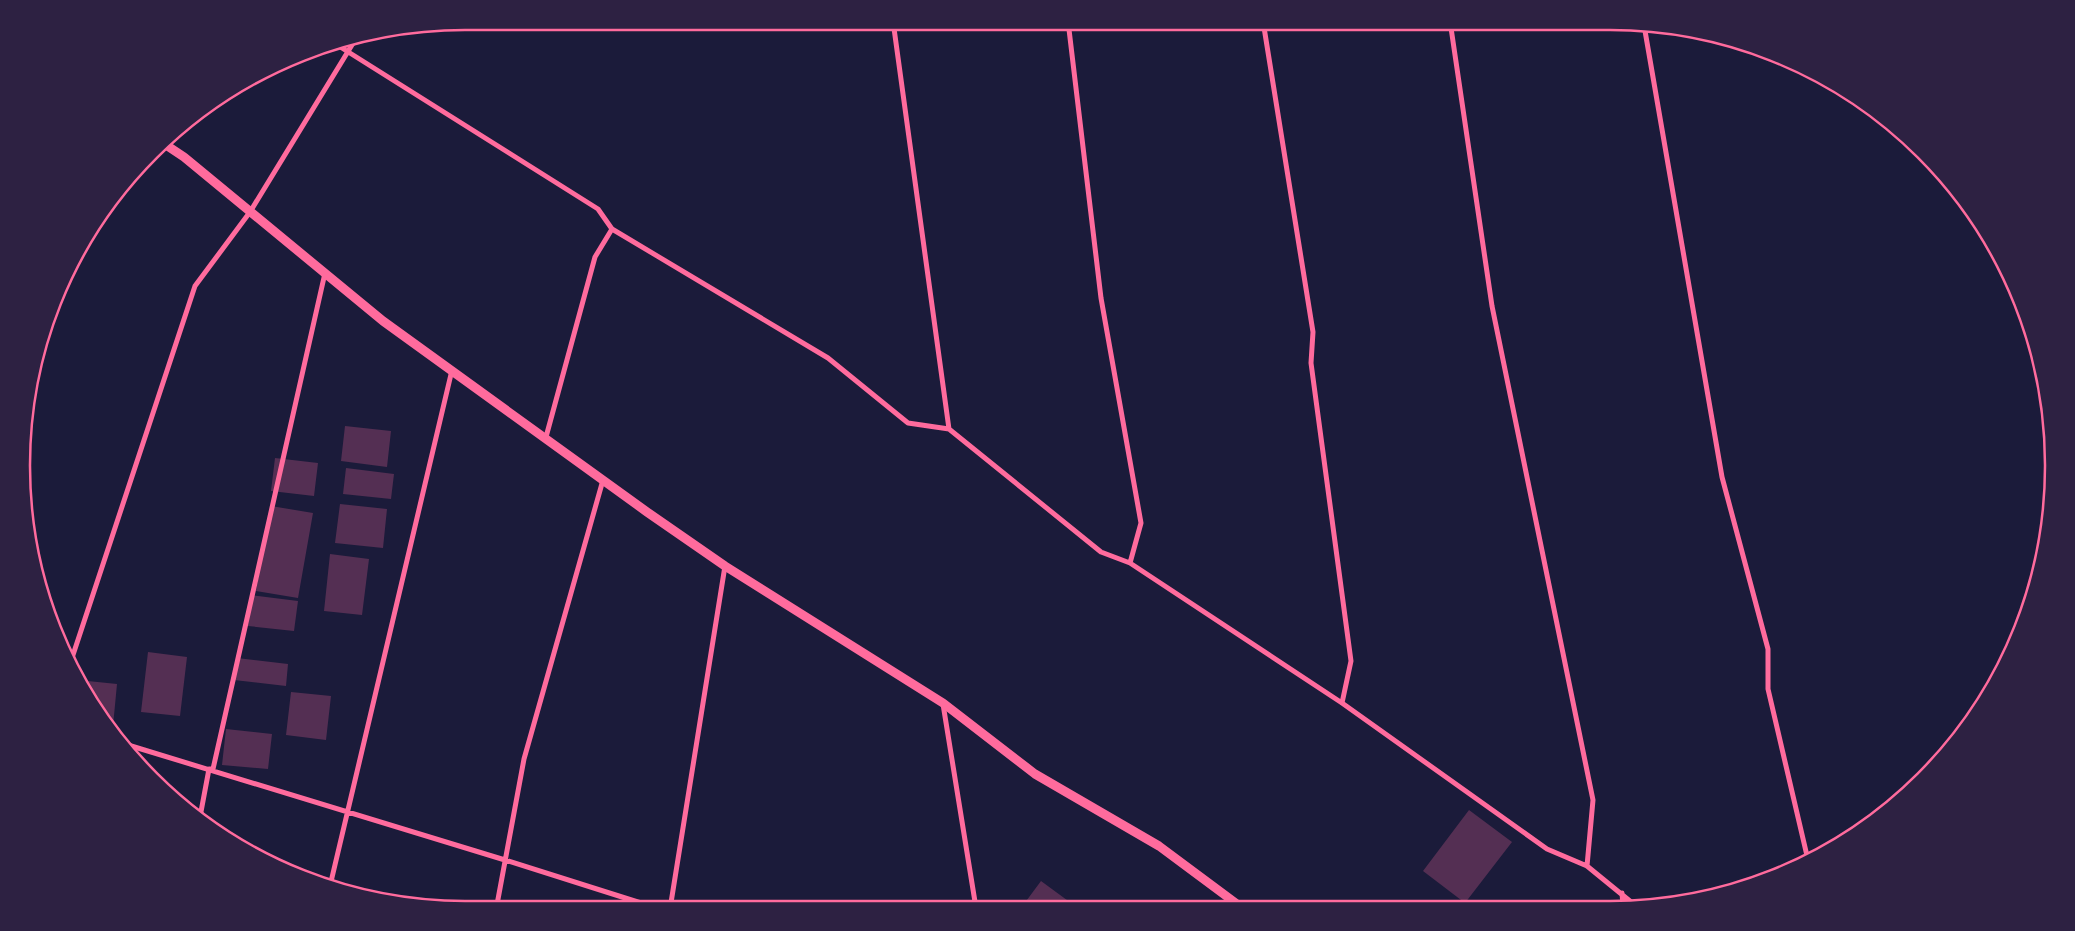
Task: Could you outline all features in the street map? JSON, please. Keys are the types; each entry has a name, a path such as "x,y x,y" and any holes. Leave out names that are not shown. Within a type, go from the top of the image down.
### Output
{"street":[{"path":"894,30 948,429"},
{"path":"1069,30 1101,298 1141,523 1130,563"},
{"path":"1264,30 1314,332 1311,363 1351,661 1342,704"},
{"path":"1451,30 1492,306 1593,800 1587,866"},
{"path":"1645,32 1722,477 1768,649 1768,689 1807,854"},
{"path":"73,655 195,286 250,212 352,45"},
{"path":"342,48 598,209 612,229 828,358 908,423 948,429 1101,552 1130,563 1342,704 1547,849 1587,866 1630,900"},
{"path":"169,147 184,157 383,321 724,566 943,703 1035,774 1159,846 1233,901"},
{"path":"546,437 595,258 612,229"},
{"path":"201,812 210,770 213,769 325,272"},
{"path":"332,880 452,370"},
{"path":"498,901 524,759 603,480"},
{"path":"671,901 724,566"},
{"path":"943,703 975,901"},
{"path":"132,745 635,901"},
{"path":"1622,893 1623,901"}],"building":[{"path":"345,426 391,431 387,467 341,461"},
{"path":"275,458 318,463 314,496 271,491"},
{"path":"346,468 394,474 391,499 343,494"},
{"path":"340,504 387,509 383,548 335,543"},
{"path":"271,506 313,513 298,598 256,591"},
{"path":"330,554 369,559 362,615 324,611"},
{"path":"251,595 298,601 294,631 248,626"},
{"path":"148,652 187,657 180,716 141,712"},
{"path":"237,658 288,664 286,686 234,680"},
{"path":"87,681 117,684 113,722"},
{"path":"291,692 331,696 326,740 286,735"},
{"path":"226,729 272,734 268,769 222,765"},
{"path":"1469,810 1512,842 1467,901 1462,901 1423,871"},
{"path":"1041,881 1068,901 1026,901"}]}
